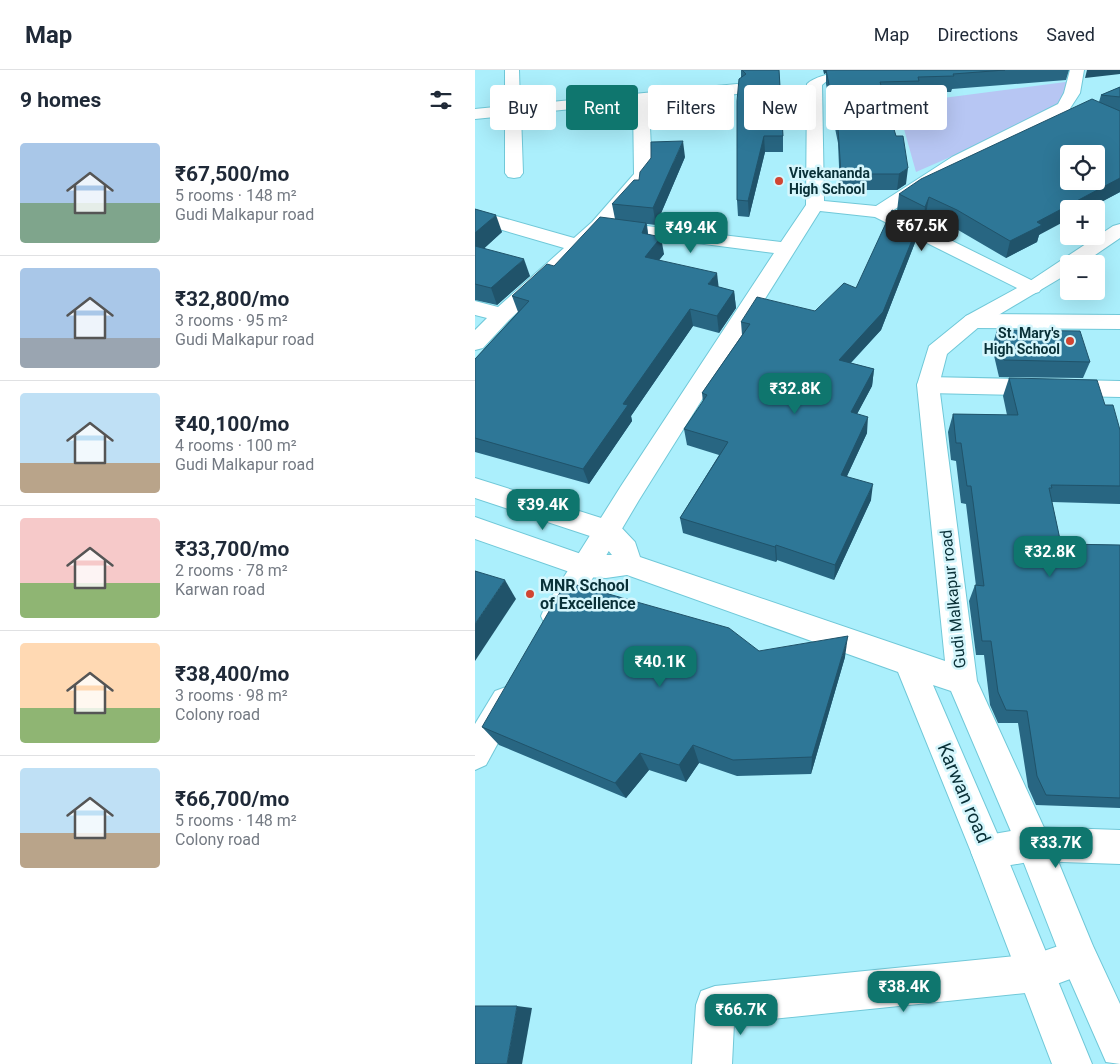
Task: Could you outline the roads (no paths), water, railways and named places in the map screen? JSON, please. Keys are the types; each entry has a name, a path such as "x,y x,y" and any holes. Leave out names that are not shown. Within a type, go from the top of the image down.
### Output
{"street":[{"path":"512,70 512,85"},
{"path":"539,643 630,493 815,205 814,84 824,76 882,70"},
{"path":"879,212 958,161 1064,107 1072,93 1077,70"},
{"path":"556,106 737,89"},
{"path":"475,343 575,245 599,226 643,175 641,98"},
{"path":"475,114 490,112"},
{"path":"513,130 514,173"},
{"path":"815,205 879,212 1032,288"},
{"path":"475,216 575,245"},
{"path":"599,226 788,249"},
{"name":"Gudi Malkapur road","path":"1082,255 1120,230"},
{"name":"Gudi Malkapur road","path":"475,528 584,566 607,567 627,564 962,681 929,386 937,351 973,321 1060,270"},
{"path":"475,308 502,315"},
{"path":"973,321 1120,322"},
{"path":"929,386 1120,389"},
{"path":"475,488 607,531 625,550 627,564"},
{"name":"Karwan road","path":"909,663 988,852 1072,1064"},
{"path":"475,754 520,677"},
{"path":"962,681 1034,844 1079,958 1120,1048"},
{"path":"988,852 1034,844 1120,846"},
{"path":"712,1064 715,1005 1035,973 1079,958"}],"place":[{"name":"Vivekananda High School","path":"779,181"},
{"name":"St. Mary's High School","path":"1070,341"},
{"name":"MNR School of Excellence","path":"530,594"}]}
